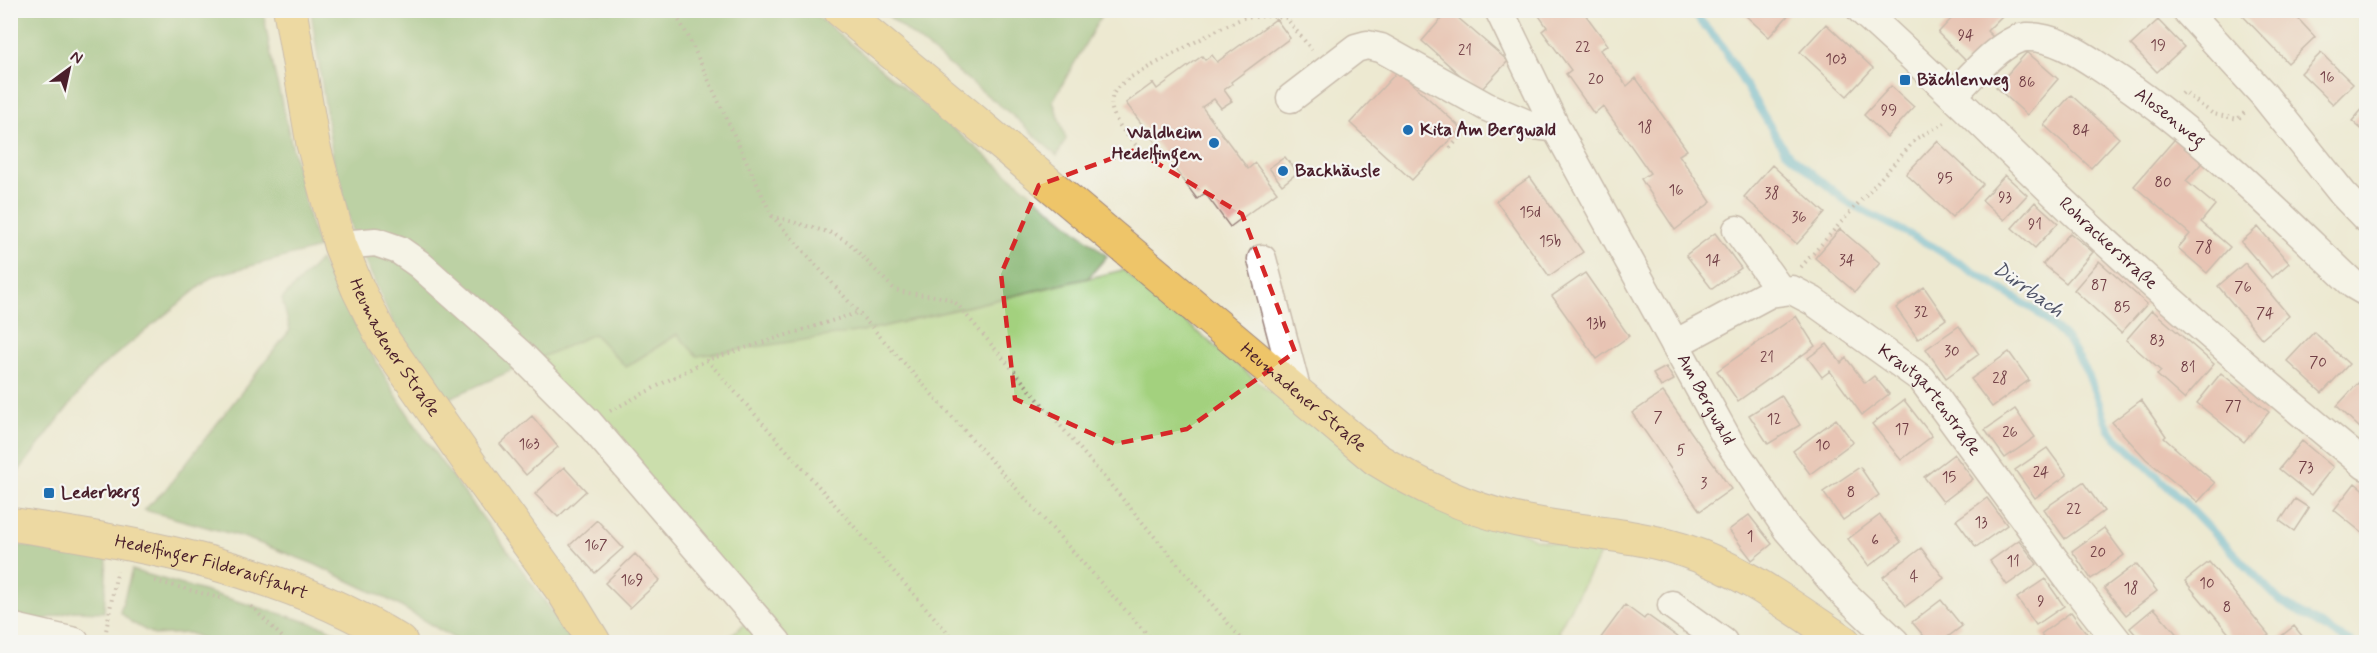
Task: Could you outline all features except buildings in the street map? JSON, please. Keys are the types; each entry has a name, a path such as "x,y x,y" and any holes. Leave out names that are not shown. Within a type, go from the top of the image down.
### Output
{"main road":[{"name":"Heumadener Straße","path":"290,10 313,144 340,245 358,289 384,341 564,593 594,642"},
{"name":"Heumadener Straße","path":"840,10 1376,459 1415,483 1467,506 1514,519 1642,538 1718,563 1763,589 1844,642"},
{"name":"Hedelfinger Filderauffahrt","path":"10,524 120,557 242,571 309,595 401,642"}],"street":[{"name":"Am Bergwald","path":"1499,10 1556,128 1729,442 1786,529 1841,591 1895,642"},
{"name":"Rohrackerstraße","path":"1861,10 2141,274 2367,466"},
{"path":"2186,10 2263,94 2343,194 2367,218"},
{"name":"Alosenweg","path":"1960,103 2006,44 2027,37 2054,42 2076,52 2167,113 2229,166 2354,285 2367,292"},
{"path":"1291,98 1356,48 1367,45 1381,48 1487,107 1527,124 1556,128"},
{"path":"1737,230 1786,291"},
{"path":"340,245 376,242 399,250 419,264 520,354 589,423 777,642"},
{"path":"1262,259 1298,392"},
{"path":"1674,344 1770,293 1786,291"},
{"name":"Krautgartenstraße","path":"1786,291 1813,301 1922,378 2082,597 2118,642"},
{"path":"1672,605 1723,642"},
{"path":"10,627 75,642"}],"path":[{"path":"673,10 688,36 772,216 1154,642"},
{"path":"1148,158 1118,121 1112,110 1113,95 1117,88 1129,78 1221,28 1243,18 1266,16 1286,18 1328,69"},
{"path":"2184,92 2213,114 2238,119 2251,106"},
{"path":"1786,291 1799,269 1863,196 1917,138 1960,103"},
{"path":"772,216 842,238 894,289 904,293 948,297 957,304 1244,642"},
{"path":"589,423 707,360 860,312"},
{"path":"707,360 956,642"},
{"path":"120,557 128,574"},
{"path":"104,642 120,557"},
{"path":"151,580 230,600"},
{"path":"242,603 253,606 283,638 284,642"}],"highlighted area":[{"path":"1135,150 1242,214 1295,352 1187,429 1115,444 1015,399 1001,274 1039,185"}],"green space":[{"path":"11,10 263,11 273,66 311,226 319,248 213,276 96,371 11,481"},
{"path":"311,11 811,11 1107,256 1088,278 869,330 697,356 677,334 626,367 594,334 443,401 394,325 352,231 334,165"},
{"path":"882,11 1104,11 1053,101 1066,139 1057,156 1018,120"},
{"path":"320,260 377,363 414,423 534,586 572,642 460,642 393,602 314,564 243,537 144,510 165,490 290,330 282,299"},
{"path":"1123,270 1268,390 1534,539 1601,552 1558,631 1567,642 722,642 755,616 528,363 595,333 626,367 678,334 869,330"},
{"path":"11,544 107,558 104,612 73,611 39,621 11,614"},
{"path":"132,570 325,627 353,642 211,642 189,633 154,635 132,623 120,612"}],"waterway":[{"name":"Dürrbach","path":"1691,10 1720,43 1785,151 1847,202 1932,246 2036,311 2067,339 2088,374 2109,430 2186,504 2280,601 2350,642"}],"place":[{"name":"Bächlenweg","path":"1905,80"},
{"name":"Kita Am Bergwald","path":"1408,130"},
{"name":"Waldheim Hedelfingen","path":"1214,143"},
{"name":"Backhäusle","path":"1283,171"},
{"name":"Lederberg","path":"49,493"}]}
